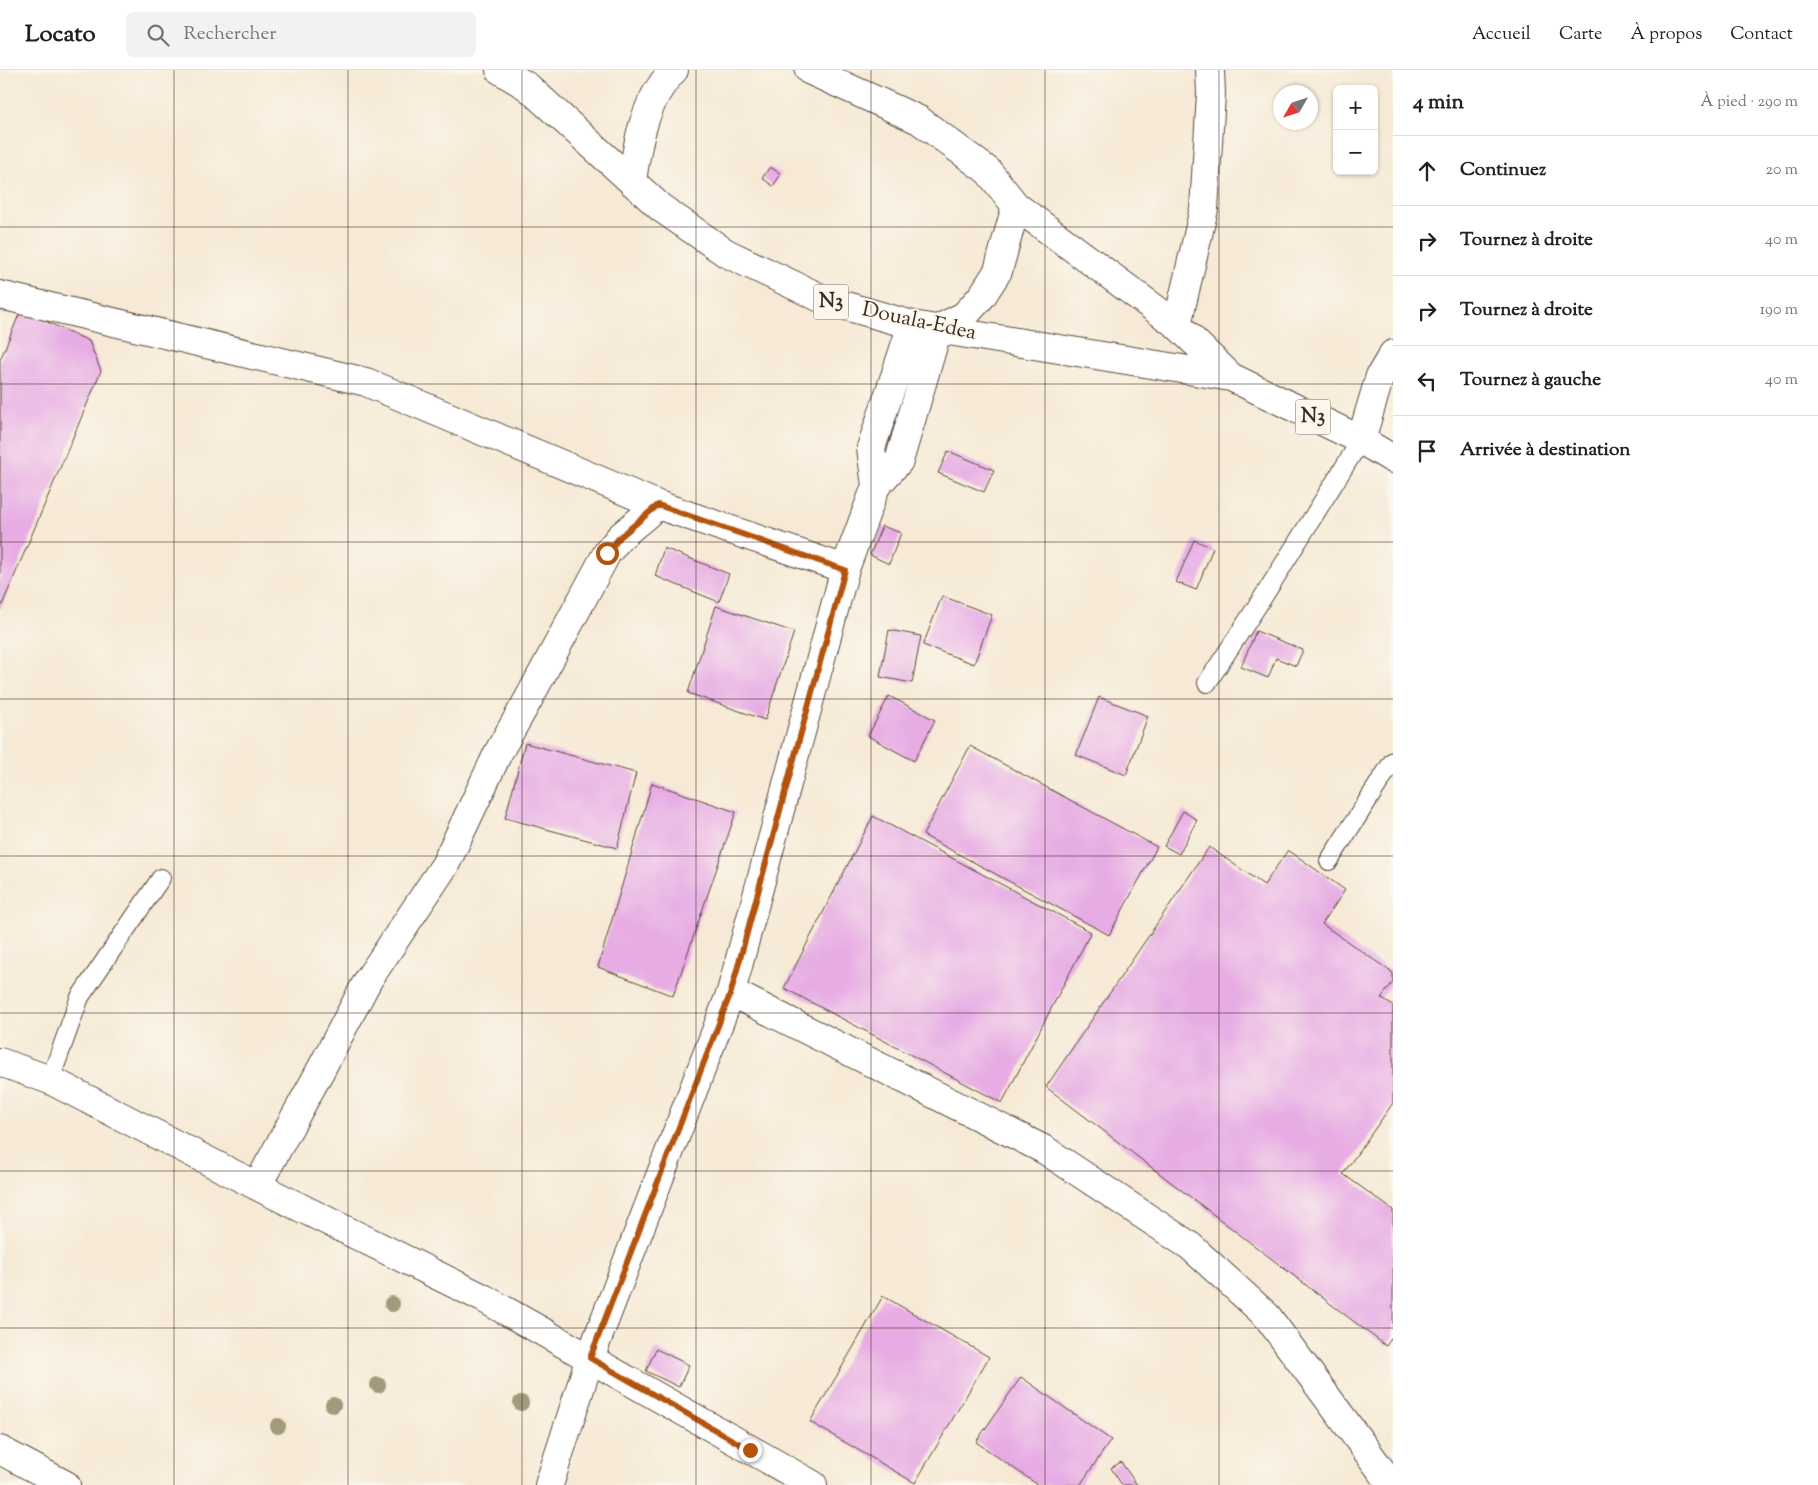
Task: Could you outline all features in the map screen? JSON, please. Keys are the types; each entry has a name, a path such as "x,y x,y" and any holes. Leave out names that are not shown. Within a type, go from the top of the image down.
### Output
{"main road":[{"name":"Douala-Edea","path":"500,70 528,87 661,208 726,253 825,300 925,327 1231,377 1361,440 1393,459"},
{"path":"632,182 637,144 649,108 666,78 674,70"},
{"name":"Douala-Edea","path":"809,70 919,120 988,171 1016,206 1177,325 1231,377"},
{"path":"1177,325 1204,209 1211,94 1210,70"},
{"path":"549,1485 590,1358 731,992 845,570 876,486 900,461 925,327 964,316 982,296 998,271 1016,206"},
{"path":"0,295 366,382 658,505 845,570"},
{"path":"1361,440 1380,376 1393,354"},
{"path":"257,1186 368,980 446,865 498,753 607,553 620,537 658,505"},
{"path":"731,992 1045,1150 1190,1246 1267,1316 1392,1485"},
{"path":"0,1062 50,1080 257,1186 483,1298 813,1485"},
{"path":"0,1450 66,1485"}],"lane":[{"path":"1207,683 1361,440"},
{"path":"1329,861 1393,760"},
{"path":"50,1080 80,997 161,878"}],"building":[{"path":"770,167 781,174 773,186 762,178"},
{"path":"21,310 89,341 101,371 0,610 0,360"},
{"path":"948,451 994,470 984,492 938,473"},
{"path":"882,526 901,533 889,564 870,555"},
{"path":"1194,540 1213,548 1196,590 1176,582"},
{"path":"664,548 729,574 719,602 655,576"},
{"path":"942,596 992,615 974,664 923,645"},
{"path":"716,606 794,632 765,720 688,693"},
{"path":"889,630 921,636 912,683 880,677"},
{"path":"1256,631 1303,650 1296,666 1276,658 1268,678 1241,667"},
{"path":"889,696 935,720 914,761 868,736"},
{"path":"1099,697 1148,716 1126,775 1076,755"},
{"path":"525,743 636,773 617,848 505,818"},
{"path":"970,746 1157,847 1109,935 923,835"},
{"path":"652,783 736,812 673,996 598,967"},
{"path":"1183,811 1197,820 1179,854 1164,846"},
{"path":"873,816 1091,932 1002,1103 784,988"},
{"path":"1209,847 1264,885 1288,850 1345,890 1322,924 1393,973 1393,982 1381,998 1393,1006 1393,1103 1343,1174 1393,1210 1393,1336 1386,1346 1046,1087"},
{"path":"883,1296 989,1357 915,1483 810,1422"},
{"path":"656,1349 689,1365 679,1387 646,1371"},
{"path":"1021,1377 1111,1440 1080,1485 1038,1485 976,1442"},
{"path":"1121,1462 1137,1485 1122,1485 1111,1468"}],"route":[{"path":"607,553 620,537 658,505 845,570 731,992 590,1358 750,1450"}]}
